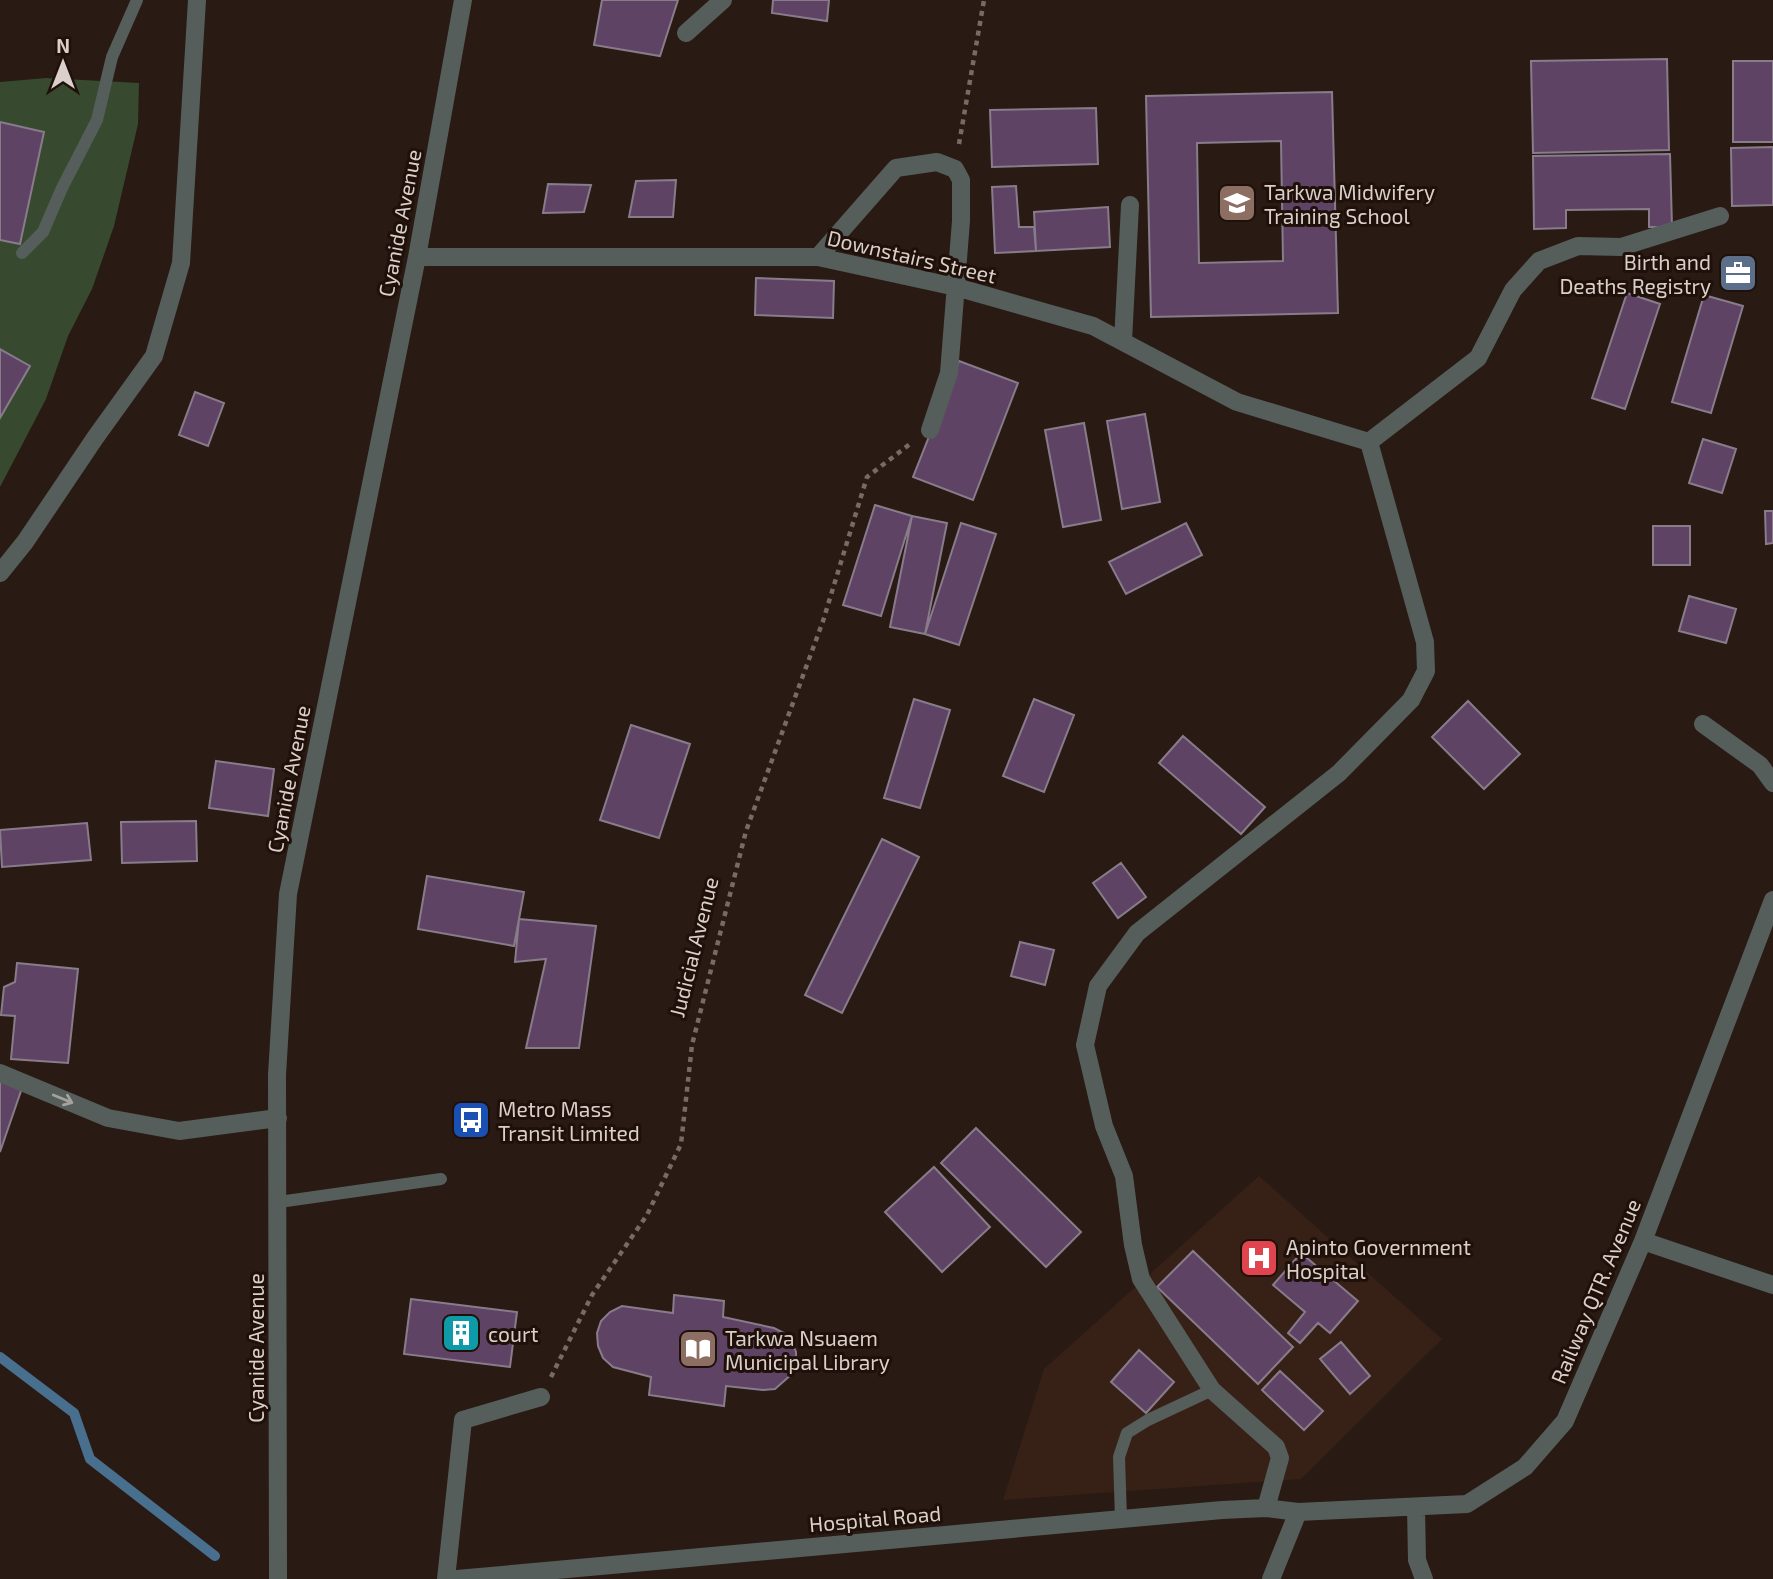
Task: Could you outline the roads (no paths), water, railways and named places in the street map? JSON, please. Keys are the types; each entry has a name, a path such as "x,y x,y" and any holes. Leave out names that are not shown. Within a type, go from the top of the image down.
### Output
{"street":[{"path":"0,573 25,542 154,356 181,264 197,0"},
{"name":"Cyanide Avenue","path":"278,1579 277,1075 288,894 416,257 463,0"},
{"path":"686,33 723,0"},
{"path":"818,257 896,168 937,162 955,169 961,180 961,221 949,373 930,430"},
{"path":"1123,341 1130,205"},
{"path":"1266,1508 1280,1452 1212,1390 1141,1279 1133,1245 1124,1177 1104,1126 1085,1045 1098,986 1137,933 1339,773 1411,700 1426,671 1425,642 1369,442 1478,358 1513,290 1539,261 1578,246 1621,247 1720,216"},
{"name":"Downstairs Street","path":"416,257 818,257 956,286 1093,326 1237,402 1369,442"},
{"path":"1703,724 1760,765 1773,783"},
{"name":"Railway QTR. Avenue","path":"1298,1513 1467,1504 1524,1467 1565,1421 1643,1241 1773,900"},
{"path":"0,1073 108,1118 179,1131 278,1118"},
{"path":"1643,1241 1773,1285"},
{"path":"446,1579 463,1420 541,1397"},
{"path":"1416,1507 1417,1560 1424,1579"},
{"name":"Hospital Road","path":"457,1579 1121,1519 1266,1508 1298,1513"},
{"path":"1271,1579 1298,1513"}],"lane":[{"path":"22,253 43,232 61,188 97,120 112,57 137,0"},
{"path":"279,1202 441,1179"},
{"path":"1121,1519 1119,1457 1127,1433 1148,1420 1212,1390"}],"waterway":[{"path":"0,1357 74,1413 90,1459 215,1556"}],"place":[{"name":"Tarkwa Midwifery Training School","path":"1237,203"},
{"name":"Birth and Deaths Registry","path":"1738,273"},
{"name":"Metro Mass Transit Limited","path":"471,1120"},
{"name":"Apinto Government Hospital","path":"1259,1258"},
{"name":"court","path":"461,1333"},
{"name":"Tarkwa Nsuaem Municipal Library","path":"698,1349"}]}
